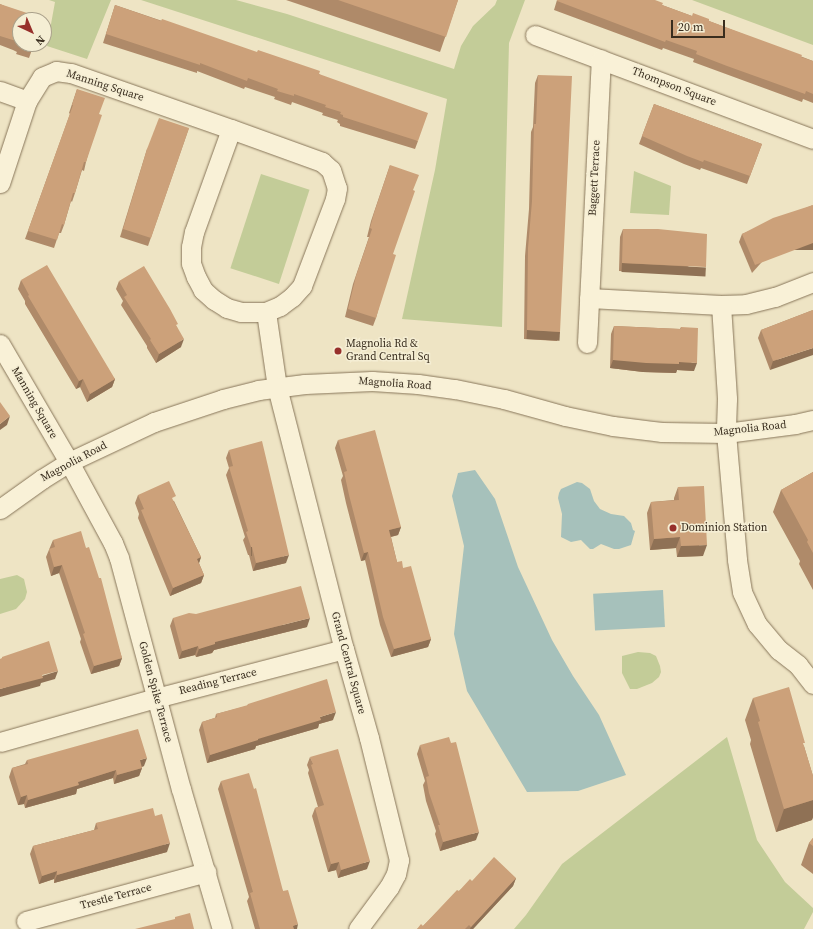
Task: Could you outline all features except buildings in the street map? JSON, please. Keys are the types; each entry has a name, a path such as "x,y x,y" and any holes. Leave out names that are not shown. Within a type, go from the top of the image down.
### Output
{"street":[{"name":"Thompson Square","path":"535,34 813,139"},
{"name":"Baggett Terrace","path":"587,343 601,59"},
{"name":"Manning Square","path":"0,183 28,101 42,77 56,71 71,73 231,129 322,162 331,170 337,188 335,199 302,286 292,297 280,306 266,312 241,312 227,308 214,300 203,290 196,277 191,262 191,247 194,232 231,129"},
{"path":"0,91 28,101"},
{"path":"590,298 721,305 761,301 813,282"},
{"path":"721,305 727,399 726,433 737,560 742,592 757,624 779,650 798,665 813,684"},
{"path":"266,312 277,387"},
{"name":"Manning Square","path":"1,350 69,462"},
{"name":"Magnolia Road","path":"0,509 69,462 154,422 223,399 277,387 334,382 372,381 418,384 455,389 504,399 565,416 613,426 662,432 726,433 813,420"},
{"name":"Grand Central Square","path":"277,387 344,649 369,738 399,860 396,874 389,887 358,929"},
{"name":"Golden Spike Terrace","path":"69,462 113,543 119,558 181,789 222,929"},
{"name":"Reading Terrace","path":"0,742 156,698 344,649"},
{"name":"Trestle Terrace","path":"26,921 206,872"}],"green space":[{"path":"49,0 111,0 87,59 52,48 52,18 55,2"},
{"path":"141,0 236,0 287,14 454,69 461,46 473,26 495,5 497,0 525,0 509,43 502,327 402,319 435,170 447,99"},
{"path":"692,0 813,0 813,45"},
{"path":"634,171 671,186 669,215 630,213"},
{"path":"261,174 310,190 279,284 230,268"},
{"path":"17,575 24,579 27,592 25,599 16,609 0,614 0,579"},
{"path":"638,652 650,653 656,656 661,672 659,677 652,683 637,689 630,689 622,673 622,656"},
{"path":"727,737 757,840 785,882 813,908 813,912 804,929 514,929 526,915 562,864"}],"water":[{"path":"475,470 495,499 518,567 552,640 573,676 599,715 626,775 578,791 527,792 467,691 454,634 464,546 452,496 458,473"},
{"path":"577,482 582,483 590,489 594,501 600,509 611,514 624,516 631,523 633,530 635,531 631,545 614,549 601,544 593,549 590,549 581,540 571,542 561,537 562,514 558,498 559,493 561,489"},
{"path":"663,590 665,627 595,631 593,594"}],"place":[{"name":"Magnolia Rd & Grand Central Sq","path":"338,351"},
{"name":"Dominion Station","path":"673,528"}]}
